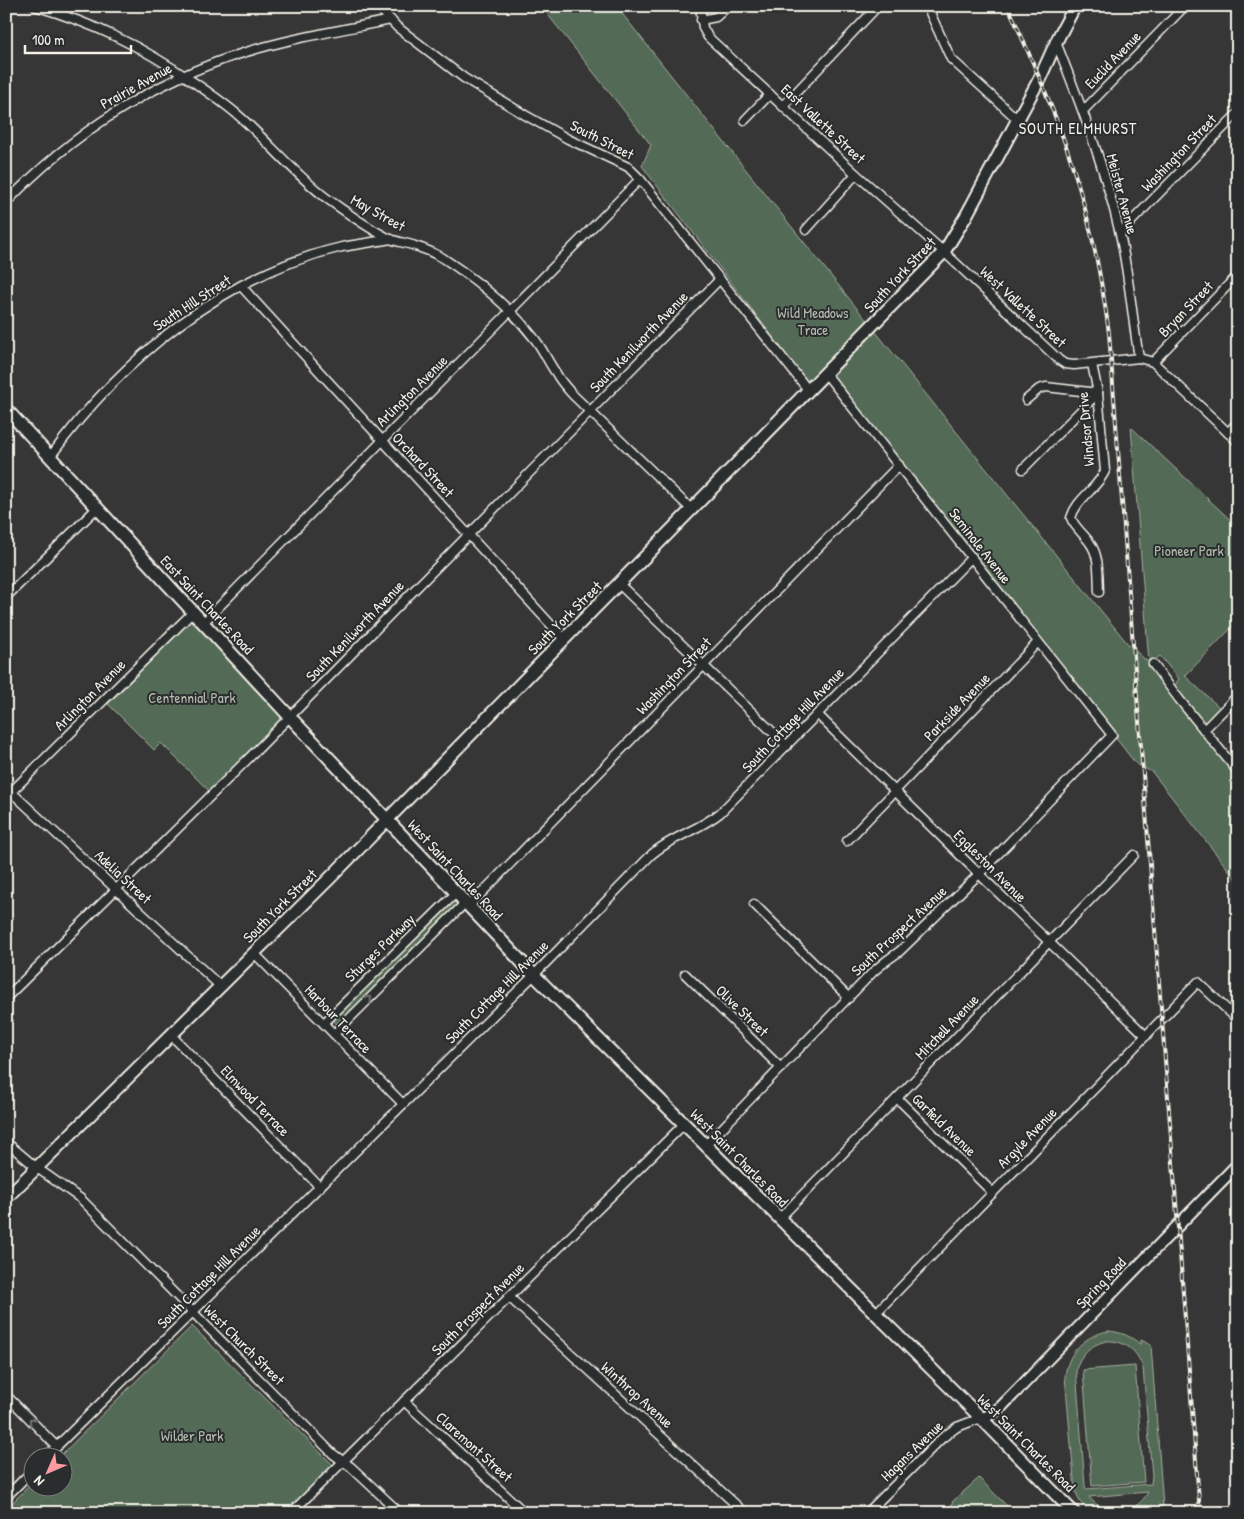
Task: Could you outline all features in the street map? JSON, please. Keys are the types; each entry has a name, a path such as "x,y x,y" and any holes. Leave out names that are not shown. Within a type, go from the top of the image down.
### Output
{"main road":[{"name":"South York Street","path":"6,1198 387,819 944,252 966,216 1040,78 1075,6"},
{"name":"East Saint Charles Road","path":"6,410 387,819"},
{"name":"West Saint Charles Road","path":"387,819 534,975 981,1418 1074,1513"}],"street":[{"name":"May Street","path":"36,6 84,22 122,39 159,59 184,75 236,114 260,134 295,171 328,199 391,239 416,246 442,258 480,284 509,311 535,340 563,384 589,412 692,510"},
{"name":"South Street","path":"378,6 436,58 495,98 568,139 628,167 640,178 809,391"},
{"name":"East Vallette Street","path":"700,6 703,28 708,37 856,174 944,252"},
{"path":"701,20 716,17 728,6"},
{"path":"783,106 878,6"},
{"path":"927,6 951,59 1017,119"},
{"name":"Euclid Avenue","path":"1083,111 1184,6"},
{"name":"Prairie Avenue","path":"6,203 77,138 118,110 184,75 231,56 269,45 392,20"},
{"name":"Meister Avenue","path":"1056,42 1101,163 1120,233 1132,301 1139,358"},
{"path":"746,120 770,94"},
{"name":"Washington Street","path":"1120,233 1238,113"},
{"path":"806,230 856,174"},
{"name":"Arlington Avenue","path":"203,623 640,178"},
{"name":"South Hill Street","path":"50,457 103,393 139,357 187,319 241,286 272,272 320,254 391,239"},
{"name":"West Vallette Street","path":"944,252 1065,364 1074,366 1139,358 1153,362 1238,442"},
{"name":"Bryan Street","path":"1153,362 1238,275"},
{"name":"South Kenilworth Avenue","path":"6,998 290,717 720,279"},
{"name":"Orchard Street","path":"241,286 564,639"},
{"name":"Windsor Drive","path":"1092,364 1098,393 1105,471 1101,479 1073,511 1071,518 1097,554 1100,592"},
{"name":"Seminole Avenue","path":"826,374 1112,735"},
{"path":"1026,400 1039,389 1046,387 1098,393"},
{"path":"1024,469 1098,393"},
{"path":"1228,433 1238,422"},
{"name":"Washington Street","path":"467,905 899,465"},
{"path":"6,597 97,508"},
{"name":"South Cottage Hill Avenue","path":"59,1446 534,975 652,854 668,842 703,825 720,813 972,557"},
{"path":"619,584 787,746"},
{"name":"Arlington Avenue","path":"8,792 193,612"},
{"name":"Parkside Avenue","path":"847,841 1038,642"},
{"path":"1153,664 1238,772"},
{"path":"1204,730 1238,695"},
{"name":"Eggleston Avenue","path":"817,714 1146,1036"},
{"name":"South Prospect Avenue","path":"705,1146 874,971 900,952 979,874 1112,735"},
{"name":"Adelia Street","path":"8,792 220,986"},
{"name":"Mitchell Avenue","path":"780,1219 1134,855"},
{"name":"Sturges Parkway","path":"324,1023 456,893"},
{"path":"754,904 849,998"},
{"name":"Sturges Parkway","path":"334,1034 467,905"},
{"name":"Harbour Terrace","path":"254,953 403,1104"},
{"name":"Olive Street","path":"685,974 781,1068"},
{"name":"Argyle Avenue","path":"875,1314 1198,982 1238,1020"},
{"name":"Elmwood Terrace","path":"171,1035 320,1187"},
{"name":"Garfield Avenue","path":"897,1098 993,1193"},
{"name":"South Prospect Avenue","path":"291,1513 684,1124"},
{"name":"West Church Street","path":"6,1142 81,1199 333,1454 400,1513"},
{"name":"Spring Road","path":"981,1418 988,1416 1001,1407 1238,1164"},
{"name":"Winthrop Avenue","path":"509,1297 745,1513"},
{"path":"6,1395 57,1446"},
{"name":"Claremont Street","path":"404,1402 525,1513"},
{"name":"Hagans Avenue","path":"867,1513 942,1438 957,1427 981,1418"},
{"path":"6,1497 22,1481"}],"green space":[{"name":"Wild Meadows Trace","path":"541,6 616,6 1128,644 1149,663 1131,427 1238,527 1238,621 1185,676 1220,708 1207,721 1201,721 1174,686 1179,679 1160,656 1150,664 1238,768 1238,882 1152,772 1136,764 826,368 809,384 642,166 651,145"},
{"name":"Centennial Park","path":"193,619 284,717 209,791 161,743 154,750 108,704"},
{"path":"453,899 459,906 338,1025 332,1019"},
{"name":"Wilder Park","path":"192,1326 334,1466 286,1513 6,1513 6,1509 22,1493 22,1496 72,1496 72,1446 70,1446"},
{"path":"1117,1332 1130,1337 1141,1345 1141,1340 1151,1345 1162,1513 1155,1513 1154,1507 1145,1513 1091,1513 1080,1502 1075,1490 1065,1376 1070,1360 1079,1346 1099,1333","holes":["1106,1341 1119,1342 1129,1347 1137,1356 1143,1368 1152,1476 1151,1484 1086,1489 1085,1486 1076,1370 1080,1359 1086,1351","1148,1492 1136,1506 1120,1511 1103,1508 1089,1497"]},
{"path":"1135,1366 1144,1482 1092,1486 1083,1370"},
{"path":"979,1478 1014,1513 947,1513 953,1501"}],"railway":[{"path":"1008,6 1049,100 1077,179 1094,244 1109,333 1200,1513"}],"district":[{"name":"SOUTH ELMHURST","path":"1078,128"}],"park label":[{"name":"Pioneer Park","path":"1189,551"}]}
